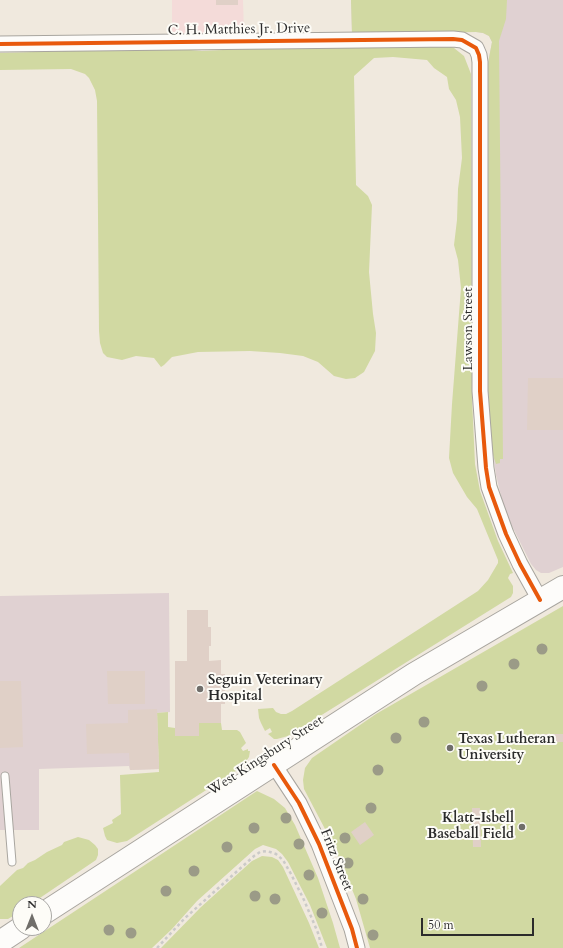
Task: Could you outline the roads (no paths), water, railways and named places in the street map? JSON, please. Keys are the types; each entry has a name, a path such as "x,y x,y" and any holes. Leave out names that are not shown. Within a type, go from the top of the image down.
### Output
{"main road":[{"name":"West Kingsbury Street","path":"52,908 414,674 563,587"},
{"path":"0,942 12,934"}],"street":[{"name":"C. H. Matthies Jr. Drive","path":"0,44 453,39 462,40 476,48"},
{"name":"Lawson Street","path":"476,48 479,54 480,62 480,391 486,468 489,486 506,534 520,564 540,600"},
{"name":"Fritz Street","path":"274,765 299,803 319,844 352,929 357,948"}],"lane":[{"path":"5,776 12,862"}],"place":[{"name":"Seguin Veterinary Hospital","path":"200,689"},
{"name":"Texas Lutheran University","path":"450,748"},
{"name":"Klatt-Isbell Baseball Field","path":"522,827"}]}
